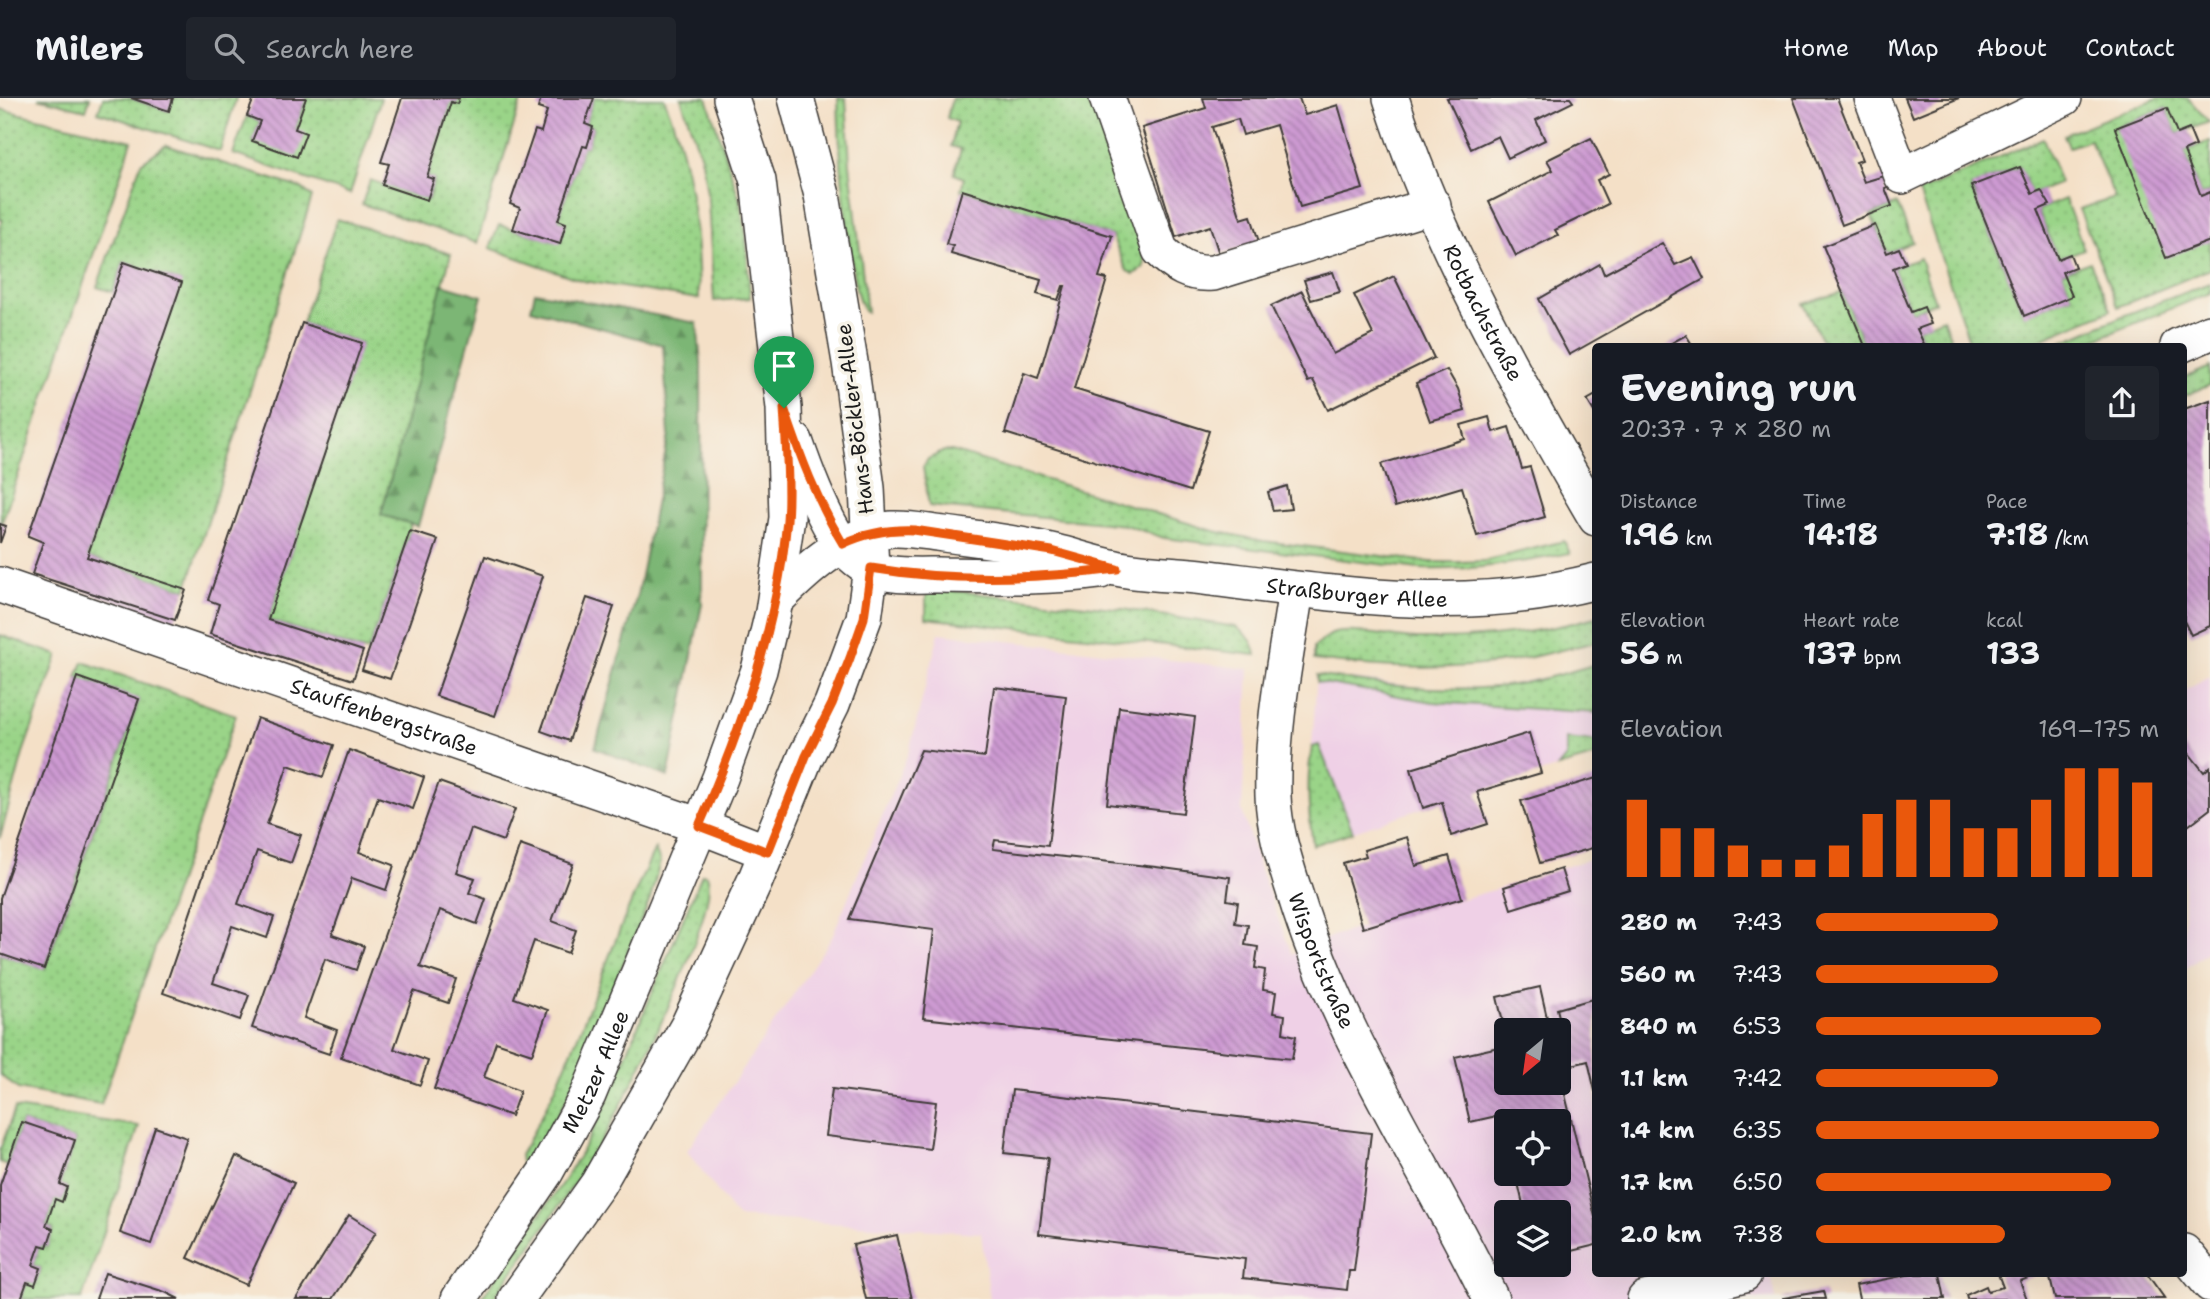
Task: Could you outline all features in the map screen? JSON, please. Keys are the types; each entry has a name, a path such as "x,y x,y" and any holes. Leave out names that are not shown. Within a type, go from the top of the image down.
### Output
{"street":[{"path":"699,826 720,778 759,670 776,600 787,518 784,408 758,181 731,98"},
{"name":"Hans-Böckler-Allee","path":"768,852 806,756 832,704 864,618 860,549 867,488 850,362 822,195 796,98"},
{"path":"822,195 823,98"},
{"path":"1107,98 1160,250 1188,272 1213,273 1433,205"},
{"name":"Rotbachstraße","path":"1391,98 1415,165 1476,300 1592,511"},
{"path":"1872,98 1902,176 2064,98"},
{"path":"2185,343 2210,332"},
{"path":"776,600 807,571 860,549 822,509 784,408"},
{"name":"Straßburger Allee","path":"860,549 892,529 1052,551 1117,569 1209,577 1296,590 1387,599 1463,601 1550,592 1592,582"},
{"name":"Stauffenbergstraße","path":"0,585 768,852"},
{"name":"Wisportstraße","path":"1296,590 1276,737 1273,796 1279,843 1307,933 1339,1008 1491,1299"},
{"name":"Metzer Allee","path":"459,1299 565,1142 588,1095 699,826"},
{"path":"516,1299 598,1184 637,1120 688,1026 768,852"},
{"path":"2187,1256 2210,1284"},
{"path":"1645,1299 1732,1277"}],"shaded area":[{"path":"939,633 1249,669 1242,811 1259,867 1292,954 1335,935 1504,887 1592,858 1592,1277 1771,1277 1775,1299 990,1299 981,1233 737,1217 687,1151 831,939 909,751"},
{"path":"1592,665 1592,757 1423,808 1313,845 1308,809 1308,768 1317,675 1428,688 1497,687"},
{"path":"2210,677 2210,950 2187,968 2187,689"}],"green space":[{"path":"38,98 90,98 86,110"},
{"path":"103,98 129,98 168,111 173,98 236,98 220,151 98,112"},
{"path":"306,98 381,98 350,194 233,154 247,116 260,121 253,141 295,129"},
{"path":"459,98 522,98 477,243 362,204 370,180 428,200 434,180 427,177 451,102 457,104"},
{"path":"594,98 664,98 687,172 695,222 699,299 583,281 490,248 499,225 560,243 566,223 558,220 583,146 587,147 593,127 585,124"},
{"path":"681,98 707,98 740,201 746,235 750,298 714,301 708,200 702,160"},
{"path":"838,98 846,98 850,164 867,312 861,304 853,273 845,211"},
{"path":"952,98 1096,98 1141,246 1145,263 1143,268 1134,274 1127,271 1112,236 961,190 964,178 954,174 961,149 951,146 957,122 947,118"},
{"path":"2158,98 2188,98 2209,122 2177,134 2166,108 2115,128 2210,241 2210,269 2118,307 2079,209 2115,198 2090,140 2069,147 2064,135"},
{"path":"0,109 132,141 1,525 0,227 3,220 0,218"},
{"path":"2043,138 2060,183 2032,194 2019,167 1971,187 2024,315 2072,296 2062,272 2090,262 2111,310 2031,343 1970,343 1919,192"},
{"path":"2210,141 2210,192 2201,196 2184,151"},
{"path":"166,145 303,189 312,197 186,590 87,557 181,282 124,262 113,292 97,287 141,163"},
{"path":"2065,199 2084,249 2058,259 2038,210"},
{"path":"1897,204 1913,242 1887,253 1871,215"},
{"path":"337,219 451,254 381,514 410,523 410,531 368,652 268,620 361,343 302,323"},
{"path":"1920,258 1935,302 1911,312 1893,268"},
{"path":"2210,283 2210,293 2086,343 2060,343"},
{"path":"442,284 482,296 418,526 381,515"},
{"path":"535,292 697,323 701,363 702,604 668,777 595,748 638,591 669,435 663,345 531,309"},
{"path":"1842,292 1864,343 1823,343 1803,304"},
{"path":"1943,318 1952,343 1924,343 1917,329"},
{"path":"2210,367 2210,385 2187,395 2187,377"},
{"path":"944,451 952,451 1214,531 1263,541 1430,562 1484,561 1564,541 1570,553 1495,566 1419,569 1164,538 1125,525 929,506 923,467 928,459"},
{"path":"926,588 1123,609 1236,627 1254,646 1256,655 926,618"},
{"path":"1592,618 1592,643 1512,661 1462,667 1413,668 1314,660 1314,647 1330,635 1340,632 1418,639 1463,638 1574,623"},
{"path":"0,635 58,655 24,750 0,838"},
{"path":"83,662 236,715 101,1104 18,1089 0,1075 0,954 45,969 139,700 77,677"},
{"path":"1592,665 1592,713 1433,702 1317,682 1317,675 1406,687 1450,689 1508,686"},
{"path":"1566,739 1592,742 1592,757 1558,767 1566,757"},
{"path":"1319,745 1353,832 1313,845 1308,784 1312,747"},
{"path":"655,849 660,862 650,899 569,1095 530,1164 525,1164 521,1162 520,1155 559,1081"},
{"path":"702,874 707,875 708,895 700,927 666,1011 626,1096 596,1150 533,1244 493,1299 481,1299 583,1149 603,1110"},
{"path":"15,1108 139,1126 82,1299 21,1299 27,1282 35,1284 41,1268 33,1265 40,1245 47,1247 53,1229 46,1226 55,1199 62,1201 67,1187 60,1184 75,1140 22,1122 7,1165 0,1162 0,1150"}],"building":[{"path":"131,98 173,98 169,111"},
{"path":"254,98 306,98 295,129 306,133 297,157 252,141 260,121 247,116"},
{"path":"402,98 459,98 457,104 451,102 427,177 434,179 427,200 382,185 389,164 381,162"},
{"path":"541,98 594,98 585,124 593,127 587,147 583,146 558,220 566,223 560,244 513,229 520,208 510,204 535,130 541,132 547,111 538,108"},
{"path":"1203,98 1299,98 1305,115 1338,105 1363,189 1300,207 1276,125 1243,135 1238,119 1212,127 1241,219 1251,216 1259,242 1219,254 1210,226 1176,237 1142,128 1206,108"},
{"path":"1447,98 1570,98 1573,102 1536,120 1545,140 1508,158 1498,136 1471,149"},
{"path":"1793,98 1837,98 1862,160 1856,162 1864,182 1884,176 1888,187 1885,188 1892,206 1842,225"},
{"path":"1905,98 1959,98 1913,117"},
{"path":"2167,108 2177,134 2189,129 2196,146 2184,151 2201,196 2210,192 2210,241 2166,258 2115,128"},
{"path":"1591,138 1609,174 1597,180 1608,204 1555,230 1558,235 1516,256 1489,202 1553,170 1547,160"},
{"path":"2020,167 2032,194 2041,190 2050,205 2038,210 2058,259 2070,254 2075,267 2062,272 2072,296 2024,316 1971,186"},
{"path":"962,190 1112,236 1099,277 1107,279 1074,389 1209,431 1190,491 1005,433 1024,373 1038,378 1065,286 1058,300 1037,294 1041,280 951,254 953,246 946,244"},
{"path":"1875,225 1887,253 1899,248 1906,263 1893,268 1911,312 1924,307 1931,324 1917,329 1924,343 1864,343 1823,246"},
{"path":"1662,243 1675,265 1693,257 1704,279 1569,355 1539,299 1600,264 1604,274"},
{"path":"124,262 182,282 87,557 186,590 175,620 32,574 43,542 28,536"},
{"path":"1333,272 1340,292 1311,300 1304,280"},
{"path":"1394,276 1434,358 1328,410 1313,380 1308,382 1271,306 1302,291 1333,354 1373,334 1354,295"},
{"path":"302,323 362,343 268,620 363,651 353,680 210,634 219,604 208,600"},
{"path":"1686,335 1691,343 1671,343"},
{"path":"1447,370 1458,389 1465,411 1430,421 1416,383"},
{"path":"2210,400 2210,626 2191,635 2187,627 2187,408"},
{"path":"1489,417 1493,432 1509,427 1522,469 1530,467 1545,517 1477,536 1462,487 1395,507 1381,464 1465,439 1461,425"},
{"path":"1287,486 1291,509 1273,511 1268,492"},
{"path":"0,524 6,526 0,543"},
{"path":"410,531 438,540 390,679 362,670"},
{"path":"485,556 543,576 495,716 436,696"},
{"path":"587,598 614,607 569,741 541,731"},
{"path":"77,677 139,699 44,969 0,954 0,898"},
{"path":"994,687 1066,696 1048,846 995,840 993,849 1230,877 1227,900 1238,902 1235,923 1248,925 1245,945 1258,947 1255,968 1265,970 1263,990 1276,992 1273,1013 1285,1015 1283,1033 1296,1036 1292,1059 923,1018 934,930 849,919 921,750 985,757"},
{"path":"1119,707 1195,717 1183,813 1107,804"},
{"path":"257,718 334,745 323,777 288,765 267,824 301,835 291,863 257,851 238,904 274,917 267,938 232,926 213,983 249,995 240,1020 163,993"},
{"path":"1529,733 1541,773 1477,792 1488,824 1451,836 1442,802 1423,808 1411,769"},
{"path":"349,750 424,777 413,809 378,797 359,852 394,865 386,890 352,878 332,935 364,946 356,970 325,959 304,1018 337,1030 329,1054 252,1028"},
{"path":"2187,751 2204,772 2210,767 2210,809 2187,827"},
{"path":"1592,779 1592,848 1540,863 1521,801"},
{"path":"439,782 515,809 503,841 471,829 456,872 475,878 469,893 486,899 477,924 440,910 420,967 456,979 448,1003 414,991 394,1049 428,1061 420,1085 341,1057"},
{"path":"1407,837 1416,866 1449,856 1462,898 1363,928 1343,863 1366,856 1364,850"},
{"path":"520,845 573,864 552,921 576,930 568,953 534,941 514,998 548,1010 532,1054 496,1042 484,1077 520,1091 511,1116 434,1089"},
{"path":"1561,869 1568,891 1511,909 1504,887"},
{"path":"1540,987 1547,1018 1502,1018 1497,997"},
{"path":"1592,999 1592,1078 1588,1061 1572,1065 1572,1018 1559,1018 1557,1009"},
{"path":"1494,1048 1494,1096 1565,1096 1569,1109 1494,1109 1494,1117 1470,1122 1455,1057"},
{"path":"832,1089 936,1102 930,1149 826,1136"},
{"path":"1012,1090 1371,1133 1354,1271 1349,1271 1347,1290 1243,1278 1245,1259 1039,1234 1048,1158 1004,1153"},
{"path":"1571,1119 1592,1205 1592,1246 1571,1251 1571,1200 1522,1200 1519,1186 1571,1186"},
{"path":"22,1122 75,1140 60,1184 67,1187 62,1202 55,1199 46,1226 53,1229 47,1247 40,1245 33,1265 41,1268 35,1285 27,1282 21,1299 0,1299 0,1185"},
{"path":"155,1127 187,1138 151,1244 120,1233"},
{"path":"236,1156 294,1183 246,1285 188,1258"},
{"path":"349,1215 376,1232 333,1299 296,1299"},
{"path":"897,1235 912,1299 866,1299 853,1245"},
{"path":"105,1273 165,1292 179,1299 96,1299"},
{"path":"1897,1277 1941,1277 1945,1299 1859,1299 1856,1285"},
{"path":"1999,1277 2031,1277 2020,1281 2027,1299 1967,1299 1966,1295 1986,1286 1988,1291 2003,1287"},
{"path":"2050,1277 2149,1277 2165,1299 2055,1299"},
{"path":"1824,1291 1826,1299 1783,1299 1783,1298"}],"route":[{"path":"784,408 822,509 843,544 868,534 892,529 914,530 1052,551 1117,569 1054,577 1020,578 917,575 871,568 864,618 850,658 832,704 806,756 768,852 699,826 720,778 759,670 776,600 787,518 784,408"}]}
